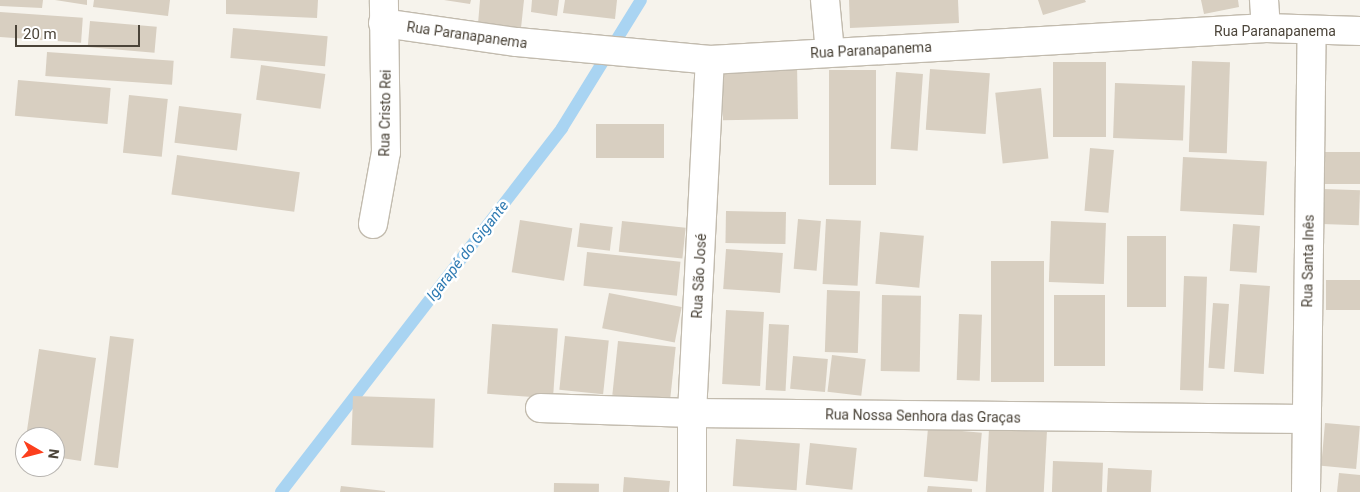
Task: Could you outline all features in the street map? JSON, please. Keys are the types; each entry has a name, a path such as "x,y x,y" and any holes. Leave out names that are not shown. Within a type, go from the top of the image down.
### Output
{"street":[{"path":"825,0 830,52"},
{"path":"1264,0 1266,28"},
{"name":"Rua Paranapanema","path":"383,12 517,42 710,60 1266,28 1360,31"},
{"name":"Rua Cristo Rei","path":"372,224 386,152 383,12"},
{"name":"Rua Santa Inês","path":"1306,492 1312,30"},
{"name":"Rua São José","path":"692,492 692,413 710,60"},
{"name":"Rua Nossa Senhora das Graças","path":"540,408 692,413 1306,419"}],"building":[{"path":"0,0 43,0 42,8 0,6"},
{"path":"55,0 87,0 87,5"},
{"path":"94,0 170,0 168,16 93,7"},
{"path":"226,0 318,0 317,18 226,14"},
{"path":"444,0 471,0 470,4"},
{"path":"480,0 524,0 521,28 478,24"},
{"path":"532,0 559,0 557,16 531,12"},
{"path":"565,0 617,0 615,19 563,13"},
{"path":"849,0 958,0 959,23 850,28"},
{"path":"1038,0 1085,0 1086,2 1043,15"},
{"path":"1201,0 1238,0 1239,7 1204,14"},
{"path":"0,12 83,18 81,43 0,37"},
{"path":"90,21 157,27 154,53 88,47"},
{"path":"233,28 328,36 325,66 230,58"},
{"path":"47,52 174,61 172,85 45,76"},
{"path":"1192,61 1230,62 1227,153 1189,152"},
{"path":"1053,62 1106,62 1106,137 1053,137"},
{"path":"797,63 798,119 723,120 722,64"},
{"path":"261,65 325,74 320,109 256,100"},
{"path":"930,69 990,73 986,134 926,130"},
{"path":"829,70 876,70 876,185 829,185"},
{"path":"896,72 923,74 918,151 891,149"},
{"path":"18,80 111,88 108,124 15,116"},
{"path":"1115,83 1185,85 1183,140 1113,138"},
{"path":"1041,88 1048,159 1003,163 995,93"},
{"path":"129,95 168,99 162,157 123,153"},
{"path":"179,106 242,114 237,150 174,143"},
{"path":"596,124 664,124 664,158 596,158"},
{"path":"1090,148 1114,150 1108,213 1085,211"},
{"path":"1323,152 1360,152 1360,184 1323,184"},
{"path":"177,155 300,172 294,212 171,195"},
{"path":"1183,157 1267,161 1264,215 1180,211"},
{"path":"1323,189 1360,190 1359,225 1322,224"},
{"path":"726,211 786,212 785,244 725,243"},
{"path":"798,219 821,221 817,271 794,269"},
{"path":"826,219 861,221 858,286 823,284"},
{"path":"520,220 572,228 564,281 512,272"},
{"path":"622,221 686,228 682,259 619,252"},
{"path":"1051,221 1106,223 1104,284 1049,282"},
{"path":"580,223 613,227 610,251 577,247"},
{"path":"1233,224 1260,226 1257,273 1230,271"},
{"path":"880,232 924,236 919,288 875,284"},
{"path":"1127,236 1166,236 1166,307 1127,307"},
{"path":"726,249 783,253 780,293 723,289"},
{"path":"587,252 680,262 677,296 583,286"},
{"path":"991,261 1044,261 1044,382 991,382"},
{"path":"1184,276 1207,277 1203,391 1180,390"},
{"path":"1326,280 1360,280 1360,310 1326,310"},
{"path":"1240,284 1270,286 1264,374 1234,372"},
{"path":"827,290 860,291 858,353 825,352"},
{"path":"609,293 682,307 675,342 602,328"},
{"path":"882,295 921,296 920,372 881,371"},
{"path":"1054,295 1105,295 1105,366 1054,366"},
{"path":"1213,303 1229,304 1224,369 1208,368"},
{"path":"726,310 764,312 760,386 722,384"},
{"path":"959,314 982,315 980,381 957,380"},
{"path":"492,324 558,329 553,398 487,394"},
{"path":"769,324 789,325 786,391 766,390"},
{"path":"110,336 134,339 118,468 94,465"},
{"path":"565,336 609,341 603,394 559,390"},
{"path":"618,341 676,347 670,401 612,395"},
{"path":"39,349 96,358 81,461 65,459 65,427 27,427"},
{"path":"832,355 866,359 861,396 827,392"},
{"path":"793,356 828,359 825,392 790,389"},
{"path":"353,396 435,399 433,448 351,445"},
{"path":"1325,423 1360,426 1356,469 1321,466"},
{"path":"928,428 982,433 978,482 924,477"},
{"path":"989,429 1047,432 1044,492 986,492"},
{"path":"736,439 800,443 797,490 733,486"},
{"path":"810,443 857,448 852,490 806,485"},
{"path":"1053,461 1103,463 1102,492 1052,492"},
{"path":"1108,468 1152,470 1151,492 1107,492"},
{"path":"1339,473 1360,475 1360,492 1337,492"},
{"path":"624,477 670,481 669,492 623,492"},
{"path":"554,483 599,484 599,492 554,492"},
{"path":"341,486 385,491 385,492 340,492"},
{"path":"928,486 972,489 972,492 927,492"}],"waterway":[{"name":"Igarapé do Gigante","path":"281,492 562,128 641,0"}]}
